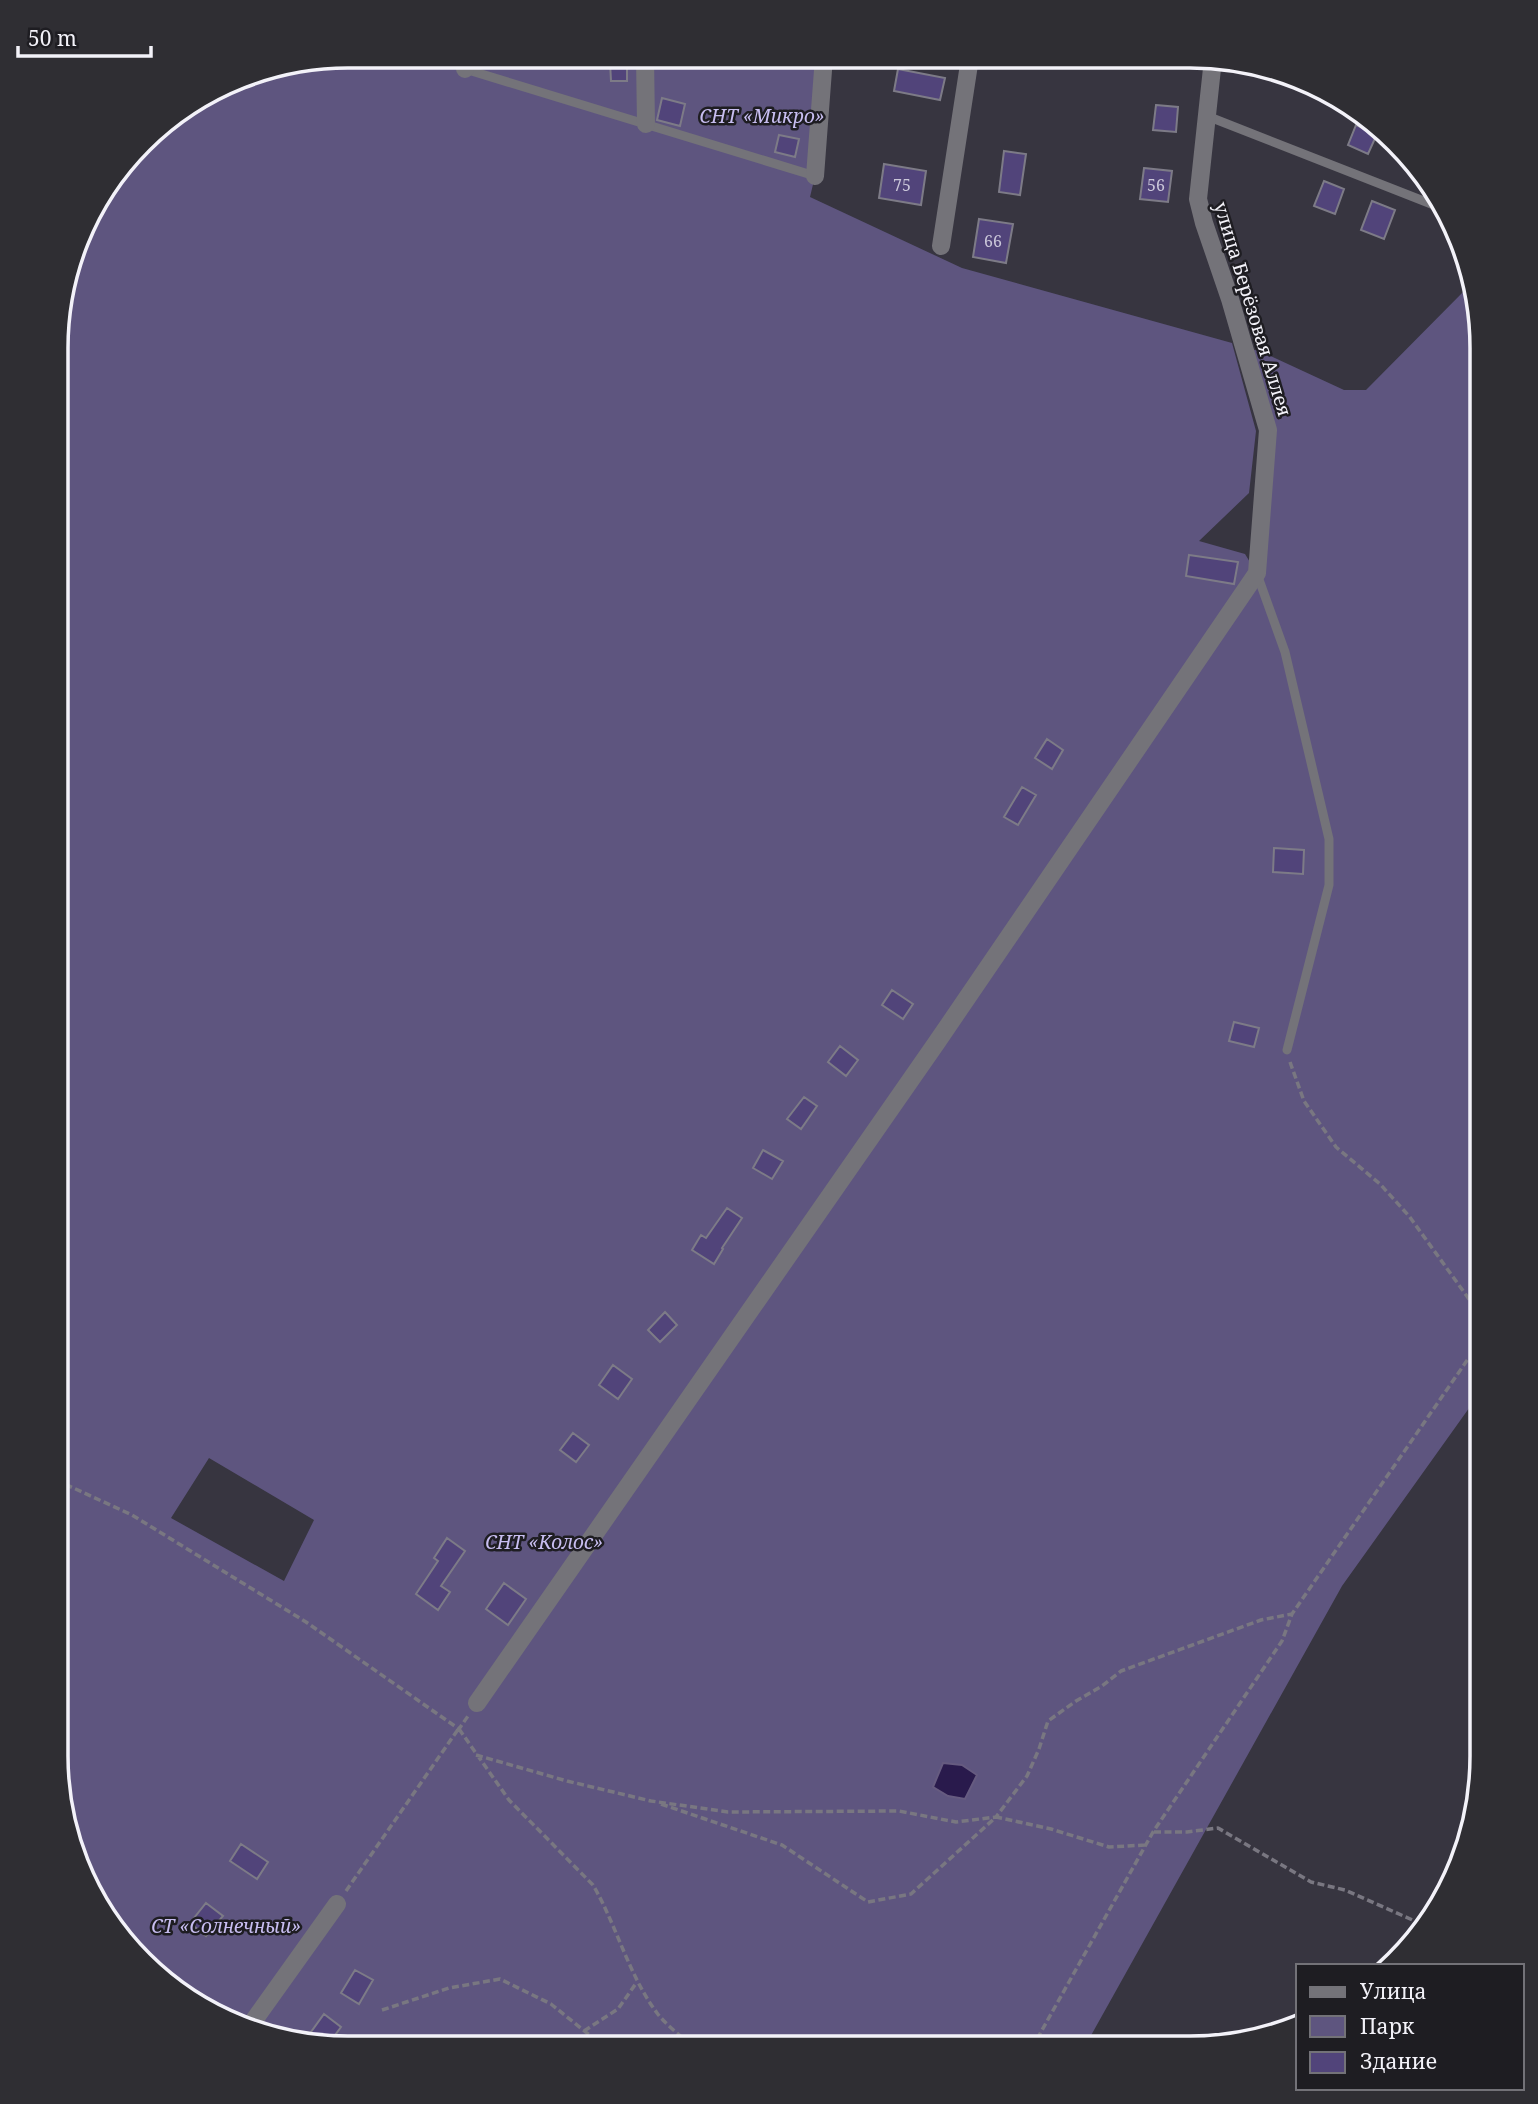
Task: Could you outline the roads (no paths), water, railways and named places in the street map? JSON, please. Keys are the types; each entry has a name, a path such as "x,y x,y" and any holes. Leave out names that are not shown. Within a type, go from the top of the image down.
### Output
{"street":[{"path":"645,68 646,124"},
{"path":"815,176 823,68"},
{"path":"941,246 968,68"},
{"name":"улица Берёзовая Аллея","path":"1212,69 1198,199 1255,379 1268,430 1257,573"},
{"path":"474,1707 929,1054 1257,573"},
{"path":"254,2020 337,1904"}],"lane":[{"path":"480,68 646,124 815,176"},
{"path":"1207,116 1429,203"},
{"path":"1257,573 1285,652 1329,839 1329,885 1287,1050"}],"park label":[{"name":"СНТ «Микро»","path":"762,116"},
{"name":"СНТ «Колос»","path":"544,1542"},
{"name":"СТ «Солнечный»","path":"226,1926"}]}
